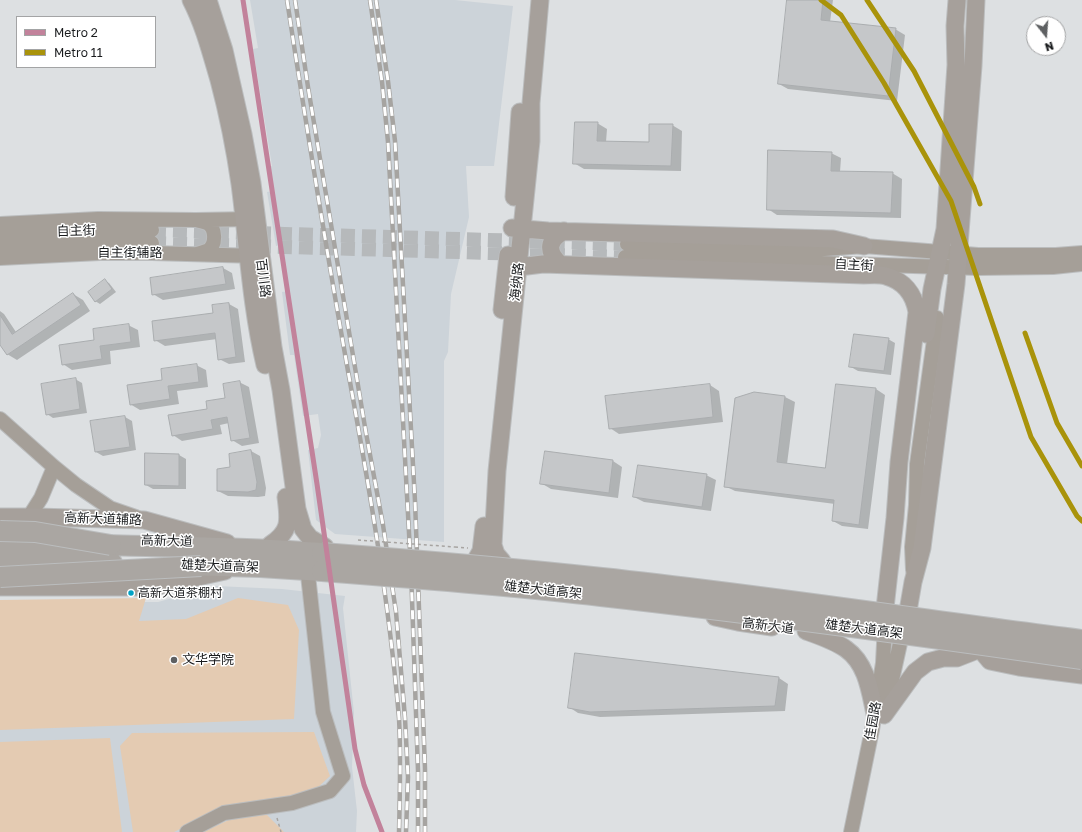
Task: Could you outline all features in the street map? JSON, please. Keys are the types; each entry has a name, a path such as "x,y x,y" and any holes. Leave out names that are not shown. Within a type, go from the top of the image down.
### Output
{"highway":[{"path":"0,531 35,532 111,545"},
{"name":"雄楚大道高架","path":"0,544 260,549 456,563 603,578 860,610 1082,640"},
{"name":"雄楚大道高架","path":"0,562 80,562 260,567 457,582 593,595 919,636 1082,659"},
{"path":"0,577 201,566"}],"main road":[{"name":"百川路","path":"191,0 203,27 225,104 240,184 250,219"},
{"name":"百川路","path":"208,0 224,50 238,106 252,183 250,219 254,256 258,333 271,390 288,517 286,530 280,538 270,544"},
{"name":"海纳路","path":"464,552 481,551 487,508 488,465 517,228 530,0"},
{"name":"海纳路","path":"517,228 532,141 531,103 540,0"},
{"path":"885,608 898,581 907,506 911,448 932,289 947,260 945,229 956,65 955,26 957,0"},
{"path":"908,611 913,582 922,548 947,260 973,66 976,0"},
{"path":"517,228 564,231 833,239 864,246"},
{"path":"560,264 551,252 551,246 552,239 564,231"},
{"name":"百川路","path":"254,256 281,390 297,509 303,529 310,538 330,548"},
{"path":"513,267 560,264 886,276 897,280 909,290 915,300 917,312 899,462 891,564 885,608"},
{"name":"海纳路","path":"502,561 496,554 493,545 497,472 513,267"},
{"name":"高新大道辅路","path":"0,517 144,520 227,543"},
{"name":"高新大道","path":"0,539 118,539 270,544 330,548"},
{"path":"464,552 502,561 1082,634"},
{"path":"0,567 82,567 258,572 334,577"},
{"path":"0,587 152,587 224,571"},
{"path":"688,612 703,606 707,600 704,594 690,584"},
{"name":"高新大道","path":"454,586 601,600 688,612 738,622 806,631 884,637 1082,662"},
{"path":"806,631 837,644 852,653 865,673 880,714"},
{"path":"880,714 915,672 928,662 943,658 957,658 980,649 990,662 1082,675"}],"street":[{"path":"947,260 963,60 962,28 965,0"},
{"path":"0,224 98,219 250,219"},
{"path":"196,220 207,223 212,229 214,236 214,242 211,247 207,251 197,254"},
{"name":"自主街","path":"0,234 99,230 152,236 100,242 0,247"},
{"name":"自主街","path":"1082,253 1011,256 978,255 947,260 864,246 811,250 626,251 812,262 947,260 1046,267 1082,264"},
{"name":"自主街辅路","path":"0,258 100,253 254,256"},
{"path":"812,262 864,275"},
{"path":"0,419 76,485 110,508 144,520"},
{"path":"29,517 41,498 54,467"},
{"path":"187,832 224,813 292,803 330,791 343,776 323,712 308,575"},
{"name":"佳园路","path":"859,832 880,714 885,608"},
{"name":"佳园路","path":"851,832 880,714 908,611"}],"path":[{"path":"358,540 464,552"},
{"path":"274,806 281,832"}],"shaded area":[{"path":"250,0 455,0 513,6 494,166 466,166 469,217 451,294 448,352 444,361 444,542 335,534 316,520 308,450 318,448 321,435 318,414 303,416 294,355 290,355 282,292 288,291 281,245 276,246 267,192 273,191 269,167 272,166 253,49 258,48"},
{"name":"文华学院","path":"216,586 282,589 345,596 343,608 354,713 352,767 357,811 356,832 0,832 0,602 158,602"},
{"path":"146,598 139,621 186,619 238,598 288,605 299,630 294,719 0,730 0,600"},
{"path":"314,732 330,776 314,791 294,797 224,807 174,832 133,832 120,746 132,733"},
{"path":"110,738 122,832 0,832 0,742"},
{"path":"264,812 284,832 203,832 231,819"}],"building":[{"path":"787,0 823,0 821,20 896,28 888,96 778,84"},
{"path":"575,122 598,122 597,141 649,142 649,124 673,124 671,166 573,164"},
{"path":"768,150 832,152 831,171 893,172 891,213 767,210"},
{"path":"223,267 226,284 152,295 150,278"},
{"path":"105,279 112,289 95,302 88,292"},
{"path":"73,293 81,305 7,355 0,345 0,315 12,334"},
{"path":"229,303 236,357 218,360 215,333 154,341 152,321 213,313 212,305"},
{"path":"129,324 131,342 100,346 102,359 62,365 59,345 94,340 93,329"},
{"path":"854,334 889,338 884,371 849,367"},
{"path":"197,364 199,382 168,386 170,399 130,405 127,385 162,380 161,369"},
{"path":"76,378 80,409 46,415 41,384"},
{"path":"240,381 250,438 231,441 227,417 211,420 213,429 172,436 168,415 207,409 206,401 225,398 223,384"},
{"path":"710,384 713,417 609,429 605,396"},
{"path":"836,384 876,388 859,525 832,521 834,500 724,487 735,398 754,392 785,396 777,462 825,468"},
{"path":"125,416 130,447 95,452 90,421"},
{"path":"251,450 257,482 256,490 248,492 217,491 217,469 230,467 229,454"},
{"path":"545,451 613,460 609,493 540,484"},
{"path":"145,453 179,454 179,486 145,485"},
{"path":"638,465 707,474 702,507 633,497"},
{"path":"575,653 779,677 775,706 590,712 568,708"}],"tunnel":[{"path":"152,230 627,244"},
{"path":"152,243 625,257"}],"railway":[{"path":"287,0 316,186 371,500 390,631 399,718 399,832"},
{"path":"295,0 308,87 366,433 383,525 396,612 405,718 408,777 406,832"},
{"path":"370,0 382,82 388,142 411,570 418,771 418,832"},
{"path":"376,0 395,141 415,501 425,769 425,832"}],"metro line":[{"name":"2","path":"243,0 317,484 355,749 364,785 382,832"},
{"name":"11","path":"821,0 841,15 884,83 951,201 1031,437 1077,516 1082,521"},
{"name":"11","path":"867,0 914,71 974,187 980,204"},
{"name":"11","path":"1025,333 1057,423 1082,466"}],"place":[{"name":"高新大道茶棚村","path":"131,593"},
{"name":"文华学院","path":"174,660"}]}
